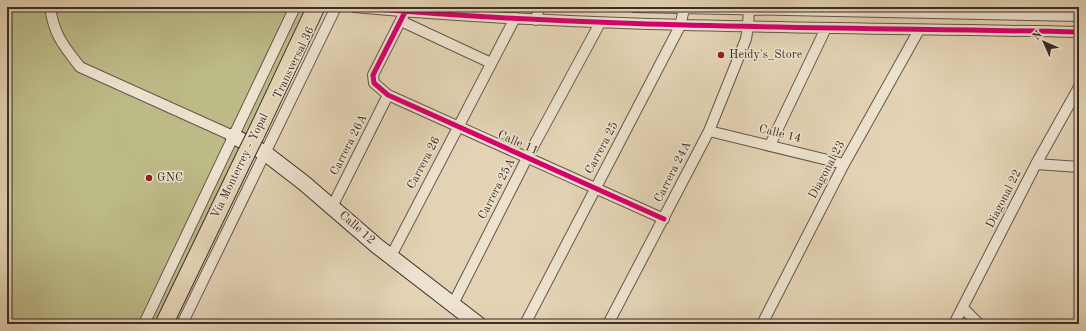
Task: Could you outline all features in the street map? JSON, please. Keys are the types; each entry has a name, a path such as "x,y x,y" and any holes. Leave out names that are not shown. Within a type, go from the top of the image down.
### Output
{"highway":[{"name":"Vía Monterrey - Yopal","path":"164,324 316,7"}],"main road":[{"name":"Calle 12","path":"233,136 265,153 390,256 478,324"}],"street":[{"path":"50,7 53,26 63,45 80,67 233,136"},
{"name":"Transversal 36","path":"144,324 295,7"},
{"name":"Transversal 36","path":"182,324 336,7"},
{"path":"354,7 403,16 516,18 680,26 1079,32"},
{"path":"536,20 539,7"},
{"path":"634,7 684,9 719,8 749,10 988,10 1079,16"},
{"name":"Carrera 25","path":"525,324 680,26 684,9"},
{"name":"Carrera 24A","path":"608,324 709,131 746,39 749,10"},
{"path":"403,16 491,63"},
{"name":"Calle 11","path":"403,16 373,75 374,83 388,95 664,219"},
{"name":"Carrera 26","path":"390,256 516,18"},
{"name":"Carrera 25A","path":"453,304 527,158 600,23"},
{"path":"770,145 826,28"},
{"name":"Diagonal 23","path":"762,324 844,164 919,30"},
{"name":"Diagonal 22","path":"954,324 1036,164 1079,87"},
{"name":"Carrera 26A","path":"332,207 388,95"},
{"name":"Calle 14","path":"709,131 844,164"},
{"path":"1036,164 1079,167"},
{"path":"963,308 979,324"}],"shaded area":[{"path":"7,7 316,7 166,324 7,324"}],"cycle path":[{"path":"354,7 445,14 626,23 807,28 1079,32"},
{"path":"405,12 373,75 374,83 388,95 664,219"}],"place":[{"name":"Heidy's_Store","path":"721,55"},
{"name":"GNC","path":"149,178"}]}
